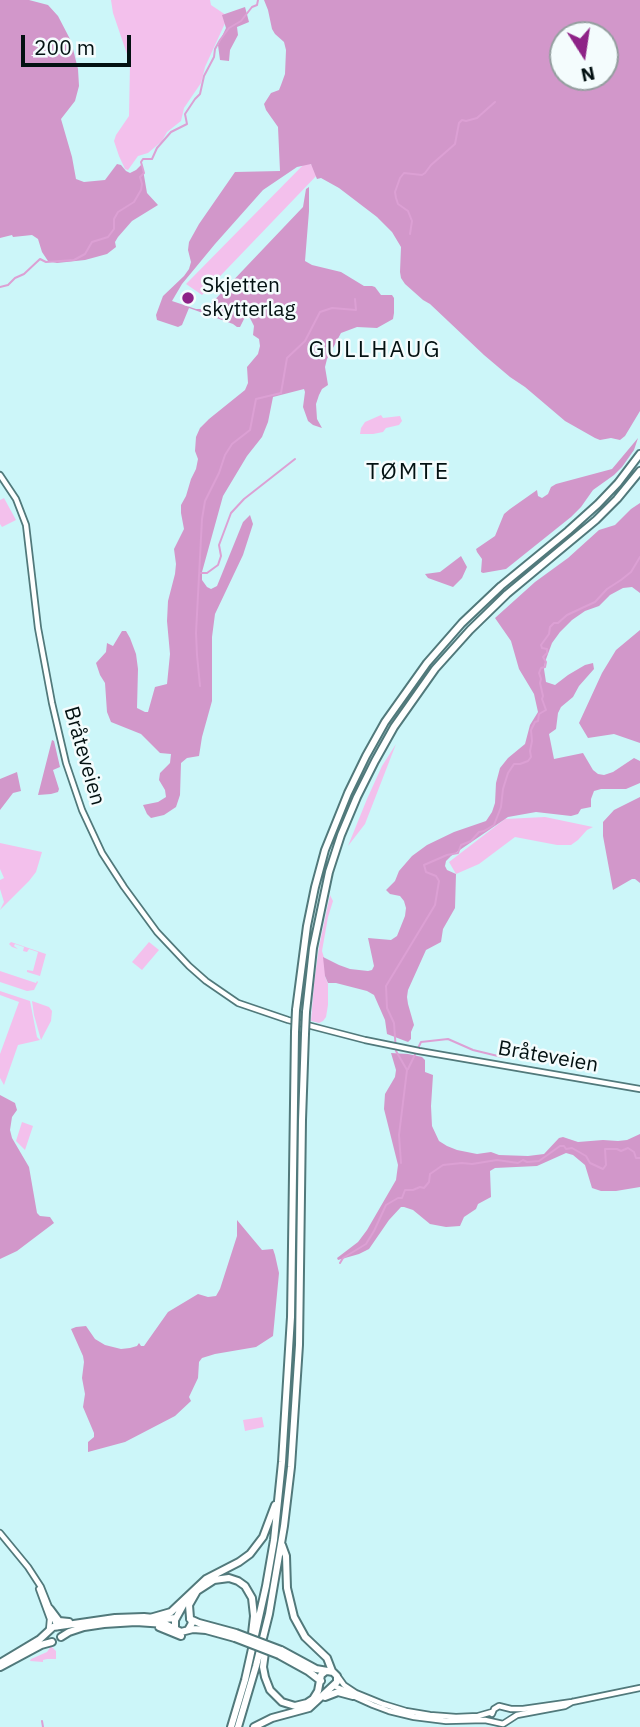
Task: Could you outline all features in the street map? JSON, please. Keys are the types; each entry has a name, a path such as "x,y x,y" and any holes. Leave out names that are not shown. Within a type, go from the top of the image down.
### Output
{"highway":[{"path":"231,1727 245,1680 274,1540 291,1317 296,1010 307,926 325,850 356,775 385,722 427,663 462,623 500,586 598,504 640,454"},
{"path":"332,1673 321,1675 315,1697 295,1706 275,1697 267,1686 264,1672 267,1625 291,1467 297,1377 304,1034 316,929 324,890 348,816 361,788 394,727 424,684 470,629 605,511 640,471"},
{"path":"147,1620 171,1612 206,1579 239,1562 254,1550 265,1532 279,1488"},
{"path":"254,1727 272,1718 306,1709 337,1682 327,1658 309,1643 296,1622 288,1595 286,1556 281,1543"},
{"path":"188,1630 191,1625 189,1608 192,1598 200,1589 221,1578 239,1581 248,1590 253,1601 254,1616 245,1680"},
{"path":"175,1628 174,1622 193,1590"},
{"path":"50,1609 62,1622 82,1622"},
{"path":"0,1665 41,1645 58,1642 69,1632 91,1626 184,1615 332,1673"},
{"path":"0,1665 53,1629 82,1622 115,1618 147,1620 181,1632 206,1630 235,1635"},
{"path":"147,1620 182,1636 206,1630"},
{"path":"238,1727 267,1625"},
{"path":"53,1629 61,1631 61,1637"},
{"path":"52,1642 49,1639 53,1629"},
{"path":"280,1652 308,1671 325,1687 333,1687"},
{"path":"320,1699 336,1692 353,1696"}],"main road":[{"name":"Bråteveien","path":"0,475 16,499 26,525 38,628 55,716 68,769 89,827 114,872 163,939 198,974 238,1003 307,1025 401,1048 640,1089"},
{"path":"0,1533 41,1587 50,1609 53,1629"},
{"path":"36,1578 53,1629"},
{"path":"332,1673 356,1693 375,1701 406,1711 456,1717 478,1716 492,1712 499,1706 520,1710 640,1688"},
{"path":"333,1687 389,1711 446,1721 494,1721 503,1724 521,1714 565,1706 572,1702"},
{"path":"507,1709 509,1719"},
{"path":"492,1712 494,1721"}],"shaded area":[{"path":"0,0 29,0 48,5 58,16 71,41 79,86 75,101 61,119 76,179 84,182 105,180 117,164 130,173 142,164 147,193 158,205 132,221 118,237 116,247 107,254 57,263 48,261 38,239 32,235 0,238"},
{"path":"111,0 210,0 211,5 226,15 201,83 184,108 181,121 148,153 138,156 128,170 125,169 114,141 129,116 130,63"},
{"path":"264,0 640,0 640,411 620,440 600,440 565,421 484,355 405,284 400,272 401,247 392,232 339,188 321,178 317,179 311,164 297,167 263,190 182,284 172,301 196,309 206,309 303,207 306,189 309,187 305,261 341,272 364,286 375,287 381,295 392,295 393,319 377,328 357,327 341,333 325,367 328,385 322,389 316,404 317,419 322,428 308,421 303,407 304,389 273,397 262,437 223,496 202,572 202,580 207,587 211,589 217,586 243,522 250,515 253,524 243,555 215,614 212,637 212,701 199,756 187,758 181,763 180,795 176,807 164,815 151,818 143,805 166,797 159,780 160,773 170,763 171,754 160,753 141,734 111,722 107,712 105,683 96,663 106,652 107,643 113,646 122,631 126,631 136,654 137,708 148,712 155,687 167,684 170,654 168,601 175,574 174,549 184,529 181,505 198,459 195,451 196,437 209,419 245,390 248,383 247,367 258,354 260,346 259,339 253,335 254,326 247,316 240,327 237,327 189,308 182,325 178,327 157,320 156,315 163,296 189,269 189,242 235,172 280,171 278,127 264,104 271,93 279,90 285,74 286,50 284,42 272,29"},
{"path":"245,7 249,22 237,27 238,35 230,50 229,61 220,60 218,45 226,28 222,15"},
{"path":"307,161 320,172 202,295 186,284"},
{"path":"381,415 383,418 400,416 402,421 383,432 360,434 365,422"},
{"path":"638,438 634,450 622,467 593,490 571,517 506,569 481,572 482,559 476,549 495,536 504,514 537,490 538,496 542,498 556,484 612,469"},
{"path":"4,498 16,520 2,527 0,500"},
{"path":"640,503 640,593 632,587 623,588 610,595 599,606 572,620 552,643 544,669 546,682 555,685 585,665 593,663 594,669 558,713 556,729 549,734 554,759 583,753 593,770 604,775 634,758 640,761 640,783 626,789 594,791 591,807 581,809 578,814 571,816 536,812 508,817 451,856 445,866 456,874 455,908 443,929 441,942 426,950 408,990 408,1004 414,1025 411,1039 408,1042 387,1034 385,1020 374,995 367,991 328,983 323,957 350,969 372,970 374,966 368,938 391,940 397,936 405,916 404,901 400,896 390,894 386,890 395,881 399,871 412,856 427,845 486,821 495,803 500,768 525,744 530,725 538,712 534,694 519,669 511,641 495,618 599,530 615,525"},
{"path":"461,556 467,567 462,578 453,587 428,578 425,574 440,572"},
{"path":"640,630 640,743 614,734 588,738 579,723 602,673 616,650"},
{"path":"52,740 60,767 53,770 59,789 51,794 38,795"},
{"path":"396,744 365,824 348,846 382,766"},
{"path":"17,772 21,791 13,793 0,810 0,779"},
{"path":"640,797 640,883 632,879 613,890 603,822 614,810"},
{"path":"545,817 593,827 571,845 515,837 479,864 456,874 449,862 505,819"},
{"path":"0,843 42,852 36,872 0,910 4,902 0,880 4,878 0,869"},
{"path":"330,895 333,901 322,951 328,984 328,1005 326,1017 319,1023 311,1021 314,983"},
{"path":"11,942 46,954 40,976 27,972 33,971 38,952 29,949 27,952 23,951 24,947 15,944 18,949 12,947 9,944"},
{"path":"149,942 159,950 142,970 132,962"},
{"path":"0,971 38,982 34,990 27,991 0,982"},
{"path":"0,991 30,1001 37,1037 40,1040 18,1045 4,1085 0,1078 0,1054 19,1002 0,995"},
{"path":"32,1001 49,1007 52,1011 51,1021 41,1040 34,1015"},
{"path":"391,1053 408,1054 425,1060 425,1072 433,1075 432,1126 439,1141 447,1146 477,1154 491,1152 499,1155 528,1156 544,1154 563,1137 578,1142 618,1141 640,1134 640,1187 616,1191 592,1188 585,1165 566,1153 537,1166 495,1168 490,1171 491,1197 478,1204 476,1209 464,1217 460,1226 430,1224 413,1210 401,1207 369,1249 338,1260 337,1258 358,1242 367,1230 396,1180 398,1165 384,1109 385,1094 396,1070"},
{"path":"0,1095 15,1103 17,1110 12,1117 10,1130 29,1167 37,1213 50,1217 54,1223 17,1251 0,1259"},
{"path":"22,1122 33,1126 25,1150 16,1141"},
{"path":"237,1220 262,1250 273,1249 275,1255 279,1273 273,1336 256,1347 202,1358 199,1362 198,1378 189,1397 191,1401 175,1416 125,1442 88,1452 88,1442 94,1437 94,1433 83,1407 83,1356 71,1329 86,1326 95,1339 121,1349 137,1346 139,1343 144,1346 168,1312 198,1294 216,1296 237,1236"},
{"path":"262,1417 264,1427 245,1431 243,1420"},
{"path":"51,1646 56,1651 56,1659 30,1661 47,1652"}],"waterway":[{"path":"0,287 24,274 40,259 46,262 74,260 85,254 92,242 108,237 114,229 114,219 118,212 134,202 141,190 140,177 144,173 141,162 143,159 152,159 157,148 171,132 187,124 185,114 200,94 204,76 220,40 229,28 241,21 252,7 257,5 258,0"},
{"path":"410,234 412,221 408,211 398,204 396,198 395,192 400,178 404,173 425,173 455,144 459,123 477,118 495,102"},
{"path":"200,686 196,633 205,501 225,455 232,444 250,430 256,399 281,393 287,358 305,341 320,312 332,308 356,310 355,299"},
{"path":"201,573 207,573 218,565 221,556 219,545 231,513 244,499 295,459"},
{"path":"401,1163 399,1135 407,1070 396,1051 394,1023 387,1008 386,986 435,905 439,881 436,876 426,872 424,865 458,853 461,845 494,825 508,773 514,764 528,761 531,757 531,730 538,721 539,714 546,710 539,673 541,668 545,667 543,657 547,653 547,649 541,645 549,634 550,627 567,615 595,602 607,589 631,572 640,557"},
{"path":"408,1069 421,1042 448,1039 473,1050 502,1057 516,1055"},
{"path":"340,1263 343,1258 366,1244 386,1205 402,1198 405,1190 424,1188 429,1182 430,1174 443,1165 497,1160 518,1163 523,1160 539,1161 560,1146 572,1148 586,1156 590,1163 603,1169 606,1165 605,1149 621,1151 628,1148 634,1152 636,1158 640,1158"},
{"path":"42,1721 43,1727"}],"place":[{"name":"Skjetten skytterlag","path":"188,298"}],"district":[{"name":"GULLHAUG","path":"375,350"},
{"name":"TØMTE","path":"408,472"}]}
